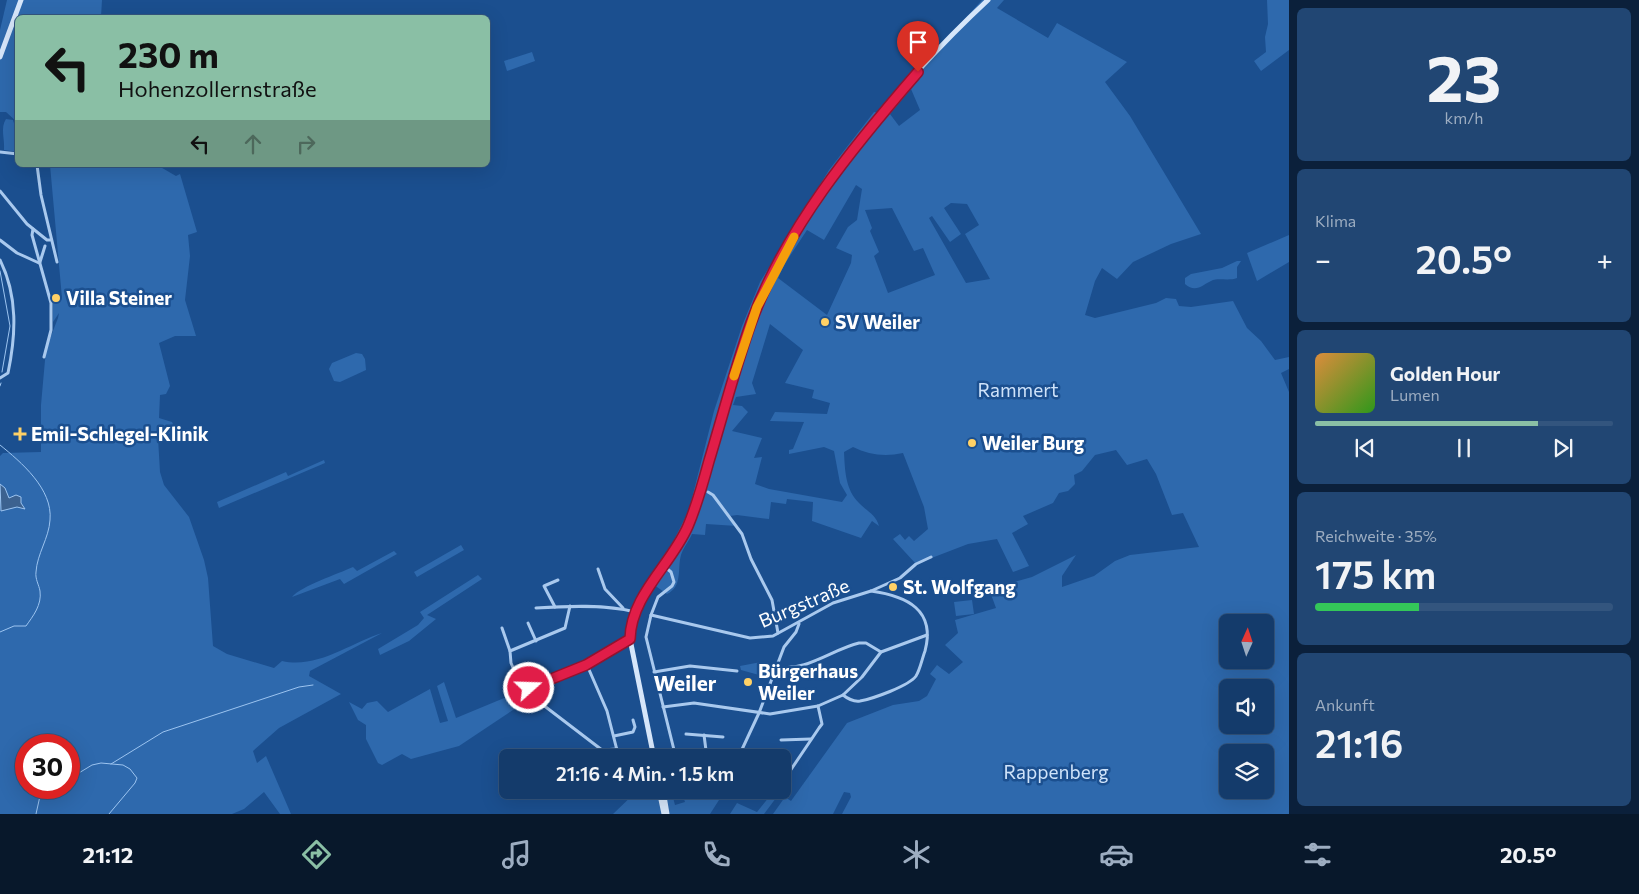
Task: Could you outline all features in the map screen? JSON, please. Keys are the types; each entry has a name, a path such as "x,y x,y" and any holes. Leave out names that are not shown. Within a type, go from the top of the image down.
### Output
{"main road":[{"path":"0,57 2,45 21,0"},
{"path":"652,749 630,639 630,626 635,612 648,589 678,546 694,512 751,324 764,291 789,245 835,175 881,116 931,58 988,0"},
{"path":"662,799 666,814"},
{"path":"664,799 666,814"}],"street":[{"path":"0,152 15,154"},
{"path":"37,167 50,240 57,262"},
{"path":"0,191 33,229 50,240"},
{"path":"33,229 32,236 48,287 52,320 44,357"},
{"path":"0,240 17,253 39,263"},
{"path":"39,263 45,246"},
{"path":"0,260 8,281 15,332 8,373 0,378"},
{"path":"708,492 713,495 742,534 751,559 772,600 778,633"},
{"name":"Burgstraße","path":"651,615 750,638 761,638 778,633 799,623 833,603 871,591 900,578 916,564 931,557"},
{"path":"663,569 673,576 672,586 658,597 651,615 646,637 674,749"},
{"path":"598,570 605,589 623,608"},
{"path":"555,607 544,586 558,580"},
{"path":"843,695 850,700 859,701 910,682 916,676 919,667 927,635 925,617 916,607 892,594 871,591"},
{"path":"536,608 570,606 623,608 635,612"},
{"path":"510,651 565,628 570,606"},
{"path":"528,623 536,641"},
{"path":"742,749 759,713 784,647 796,632 799,623"},
{"path":"502,628 510,651 511,662 523,690 586,665 630,639"},
{"path":"663,707 694,703 770,714 818,706 843,695 862,677 881,652 927,635"},
{"path":"777,667 788,667 814,661 859,642 866,643 881,652"},
{"path":"586,665 605,705 617,749"},
{"path":"654,672 690,666 737,671"},
{"path":"529,688 538,702 557,714 601,749"},
{"path":"791,770 822,724 818,706"},
{"path":"614,736 633,732 635,727 633,720"},
{"path":"686,734 723,737"},
{"path":"704,735 706,749"},
{"path":"782,740 812,739"}],"green space":[{"path":"7,0 102,0 101,15 15,15 15,120 6,112 0,112 0,30"},
{"path":"982,0 1004,0 997,8 1048,38 1057,23 1127,62 1105,82 1130,116 1201,234 1171,244 1133,262 1117,279 1102,268 1095,281 1085,315 1095,318 1156,303 1166,298 1176,299 1179,306 1191,307 1233,301 1247,328 1261,341 1275,360 1289,357 1289,369 1281,373 1289,392 1289,814 842,814 851,797 850,793 844,792 833,814 773,814 784,799 791,801 847,723 893,705 919,701 927,696 936,679 930,674 937,665 949,674 963,662 945,645 958,633 955,620 996,608 989,589 1032,577 1076,555 1062,576 1062,587 1094,576 1115,561 1130,555 1199,547 1183,513 1172,515 1156,474 1147,459 1127,465 1116,450 1095,455 1082,471 1074,475 1075,484 1068,491 1059,493 1053,503 1023,516 1028,524 1012,533 1029,566 1013,572 997,539 968,544 916,564 893,539 900,534 905,540 909,536 914,541 928,529 924,507 903,453 877,454 853,447 844,452 848,485 854,498 874,516 879,526 872,521 861,538 812,521 813,502 787,499 786,504 771,502 769,519 737,515 730,516 737,526 706,524 705,535 692,534 681,555 679,577 672,591 667,594 647,580 672,544 689,510 714,411 742,326 760,282 829,170 874,112 879,113","holes":["911,89 920,110 899,126 890,114","856,185 862,189 857,220 848,227 836,248 852,255 851,263 827,315 778,278 784,265 807,230 824,240","951,203 967,204 979,225 965,234 990,279 966,283 929,218 932,216 950,242 961,234 944,208","892,208 914,251 923,248 935,275 888,293 874,256 879,252 870,231 872,228 865,210","770,324 803,350 785,383 814,390 812,398 830,403 827,414 775,412 770,421 804,422 793,449 789,450 789,454 824,447 834,451 840,483 847,495 842,502 769,489 755,484 762,457 754,458 762,438 732,431 748,412 742,406 733,405 736,397 756,394 752,383"]},
{"path":"1267,0 1289,0 1289,50 1261,71 1254,61 1266,52"},
{"path":"532,52 535,61 507,71 504,61"},
{"path":"6,119 13,120 15,126 15,152 4,150 4,122"},
{"path":"50,167 160,167 176,176 180,174 197,232 188,235 190,256 185,300 196,336 175,336 159,343 170,386 166,394 160,395 159,418 172,422 176,431 158,438 160,472 164,485 189,517 204,560 208,578 213,646 227,654 274,668 282,661 295,663 334,654 382,633 310,671 309,676 341,694 279,728 253,751 257,763 266,756 291,814 280,814 264,792 244,809 232,814 0,814 0,456 3,453 41,452 41,405 46,349 59,313 53,322 53,303 62,298"},
{"path":"1289,235 1289,262 1257,281 1247,253"},
{"path":"1241,261 1237,267 1237,278 1213,280 1196,288 1185,284 1185,278 1191,274 1222,268"},
{"path":"356,353 362,354 365,359 366,370 340,382 334,381 329,369 332,363"},
{"path":"324,460 325,463 219,508 217,502 286,472 288,476"},
{"path":"461,545 464,550 417,577 414,572"},
{"path":"394,551 397,554 344,584 340,579 292,597 311,585 353,567 357,571"},
{"path":"478,575 482,579 427,615 436,619 409,641 380,655 378,649 418,625 424,618 420,612"},
{"path":"972,600 974,614 956,616 954,602"},
{"path":"761,662 765,667 767,665 772,670 770,677 761,676 761,672 759,675 741,670 740,666"},
{"path":"444,682 456,718 509,696 516,708 459,746 411,759 402,754 382,765 378,763 366,739 366,725 358,720 349,702 362,709 367,703 377,701 388,712 430,689 440,723 448,721 437,686"},
{"path":"629,799 673,799 675,805 685,802 684,799 719,800 710,814 613,814"},
{"path":"768,799 775,799 764,814 730,814 737,803 757,812"}],"shaded area":[{"path":"0,484 5,488 9,498 16,495 21,497 21,503 25,509 17,507 1,511"}],"waterway":[{"path":"0,271 10,326 2,372"},
{"path":"0,445 34,477 41,487 50,509 48,533 38,559 36,572 40,601 26,626 14,626 0,632"},
{"path":"111,764 163,732 299,687 313,685"},
{"path":"80,772 92,765 101,763 123,765 130,769 137,778 109,814"},
{"path":"36,814 39,799"}],"slow traffic":[{"path":"734,376 757,307 794,237"}],"place":[{"name":"Villa Steiner","path":"56,298"},
{"name":"SV Weiler","path":"825,322"},
{"name":"Emil-Schlegel-Klinik","path":"20,434"},
{"name":"Weiler Burg","path":"972,443"},
{"name":"St. Wolfgang","path":"893,587"},
{"name":"Bürgerhaus Weiler","path":"748,682"}],"district":[{"name":"Weiler","path":"685,684"}],"route":[{"path":"529,688 572,672 623,641 630,639 630,626 635,612 645,593 678,546 694,512 740,357 764,291 789,245 819,197 881,116 918,72"}],"park label":[{"name":"Rammert","path":"1018,390"},
{"name":"Rappenberg","path":"1056,772"}]}
